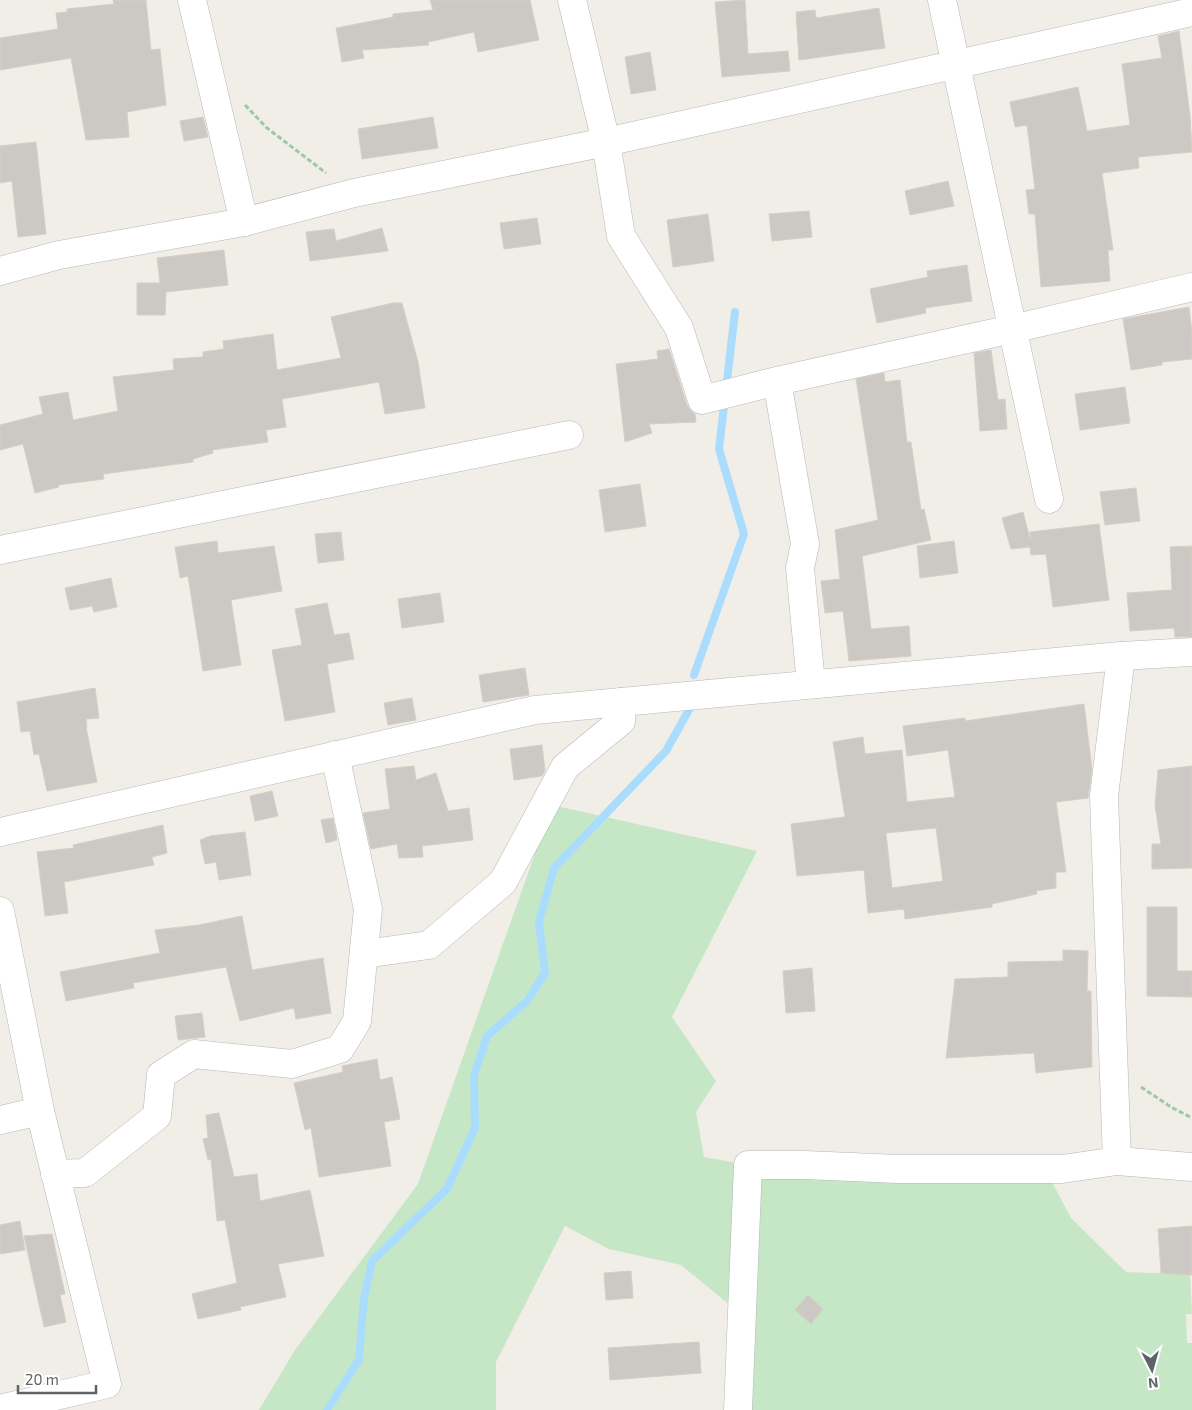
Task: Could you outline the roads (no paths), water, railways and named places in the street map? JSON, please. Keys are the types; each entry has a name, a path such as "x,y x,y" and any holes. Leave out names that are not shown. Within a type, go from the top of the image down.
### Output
{"street":[{"path":"192,0 244,222"},
{"path":"572,0 606,142 621,236 679,328 702,400 767,383 1192,287"},
{"path":"942,0 1049,499"},
{"path":"0,271 59,255 244,222 354,194 606,142 1192,12"},
{"path":"767,383 805,544 800,568 811,684"},
{"path":"0,550 569,435"},
{"path":"0,832 535,710 1122,656 1192,652"},
{"path":"1116,1161 1104,796 1122,656"},
{"path":"364,954 429,945 503,882 565,767 621,721 621,702"},
{"path":"55,1174 85,1173 157,1116 160,1075 194,1054 292,1064 340,1049 357,1022 368,909 335,755"},
{"path":"0,911 40,1111 107,1384 0,1409"},
{"path":"0,1120 40,1111"},
{"path":"738,1410 748,1165 806,1165 898,1170 1054,1169 1116,1161 1192,1167"}],"waterway":[{"path":"694,675 744,534 719,449 735,312"},
{"path":"327,1410 359,1360 364,1298 372,1261 447,1189 475,1128 474,1076 487,1036 527,1001 545,973 539,922 554,868 666,751 690,708"}]}
